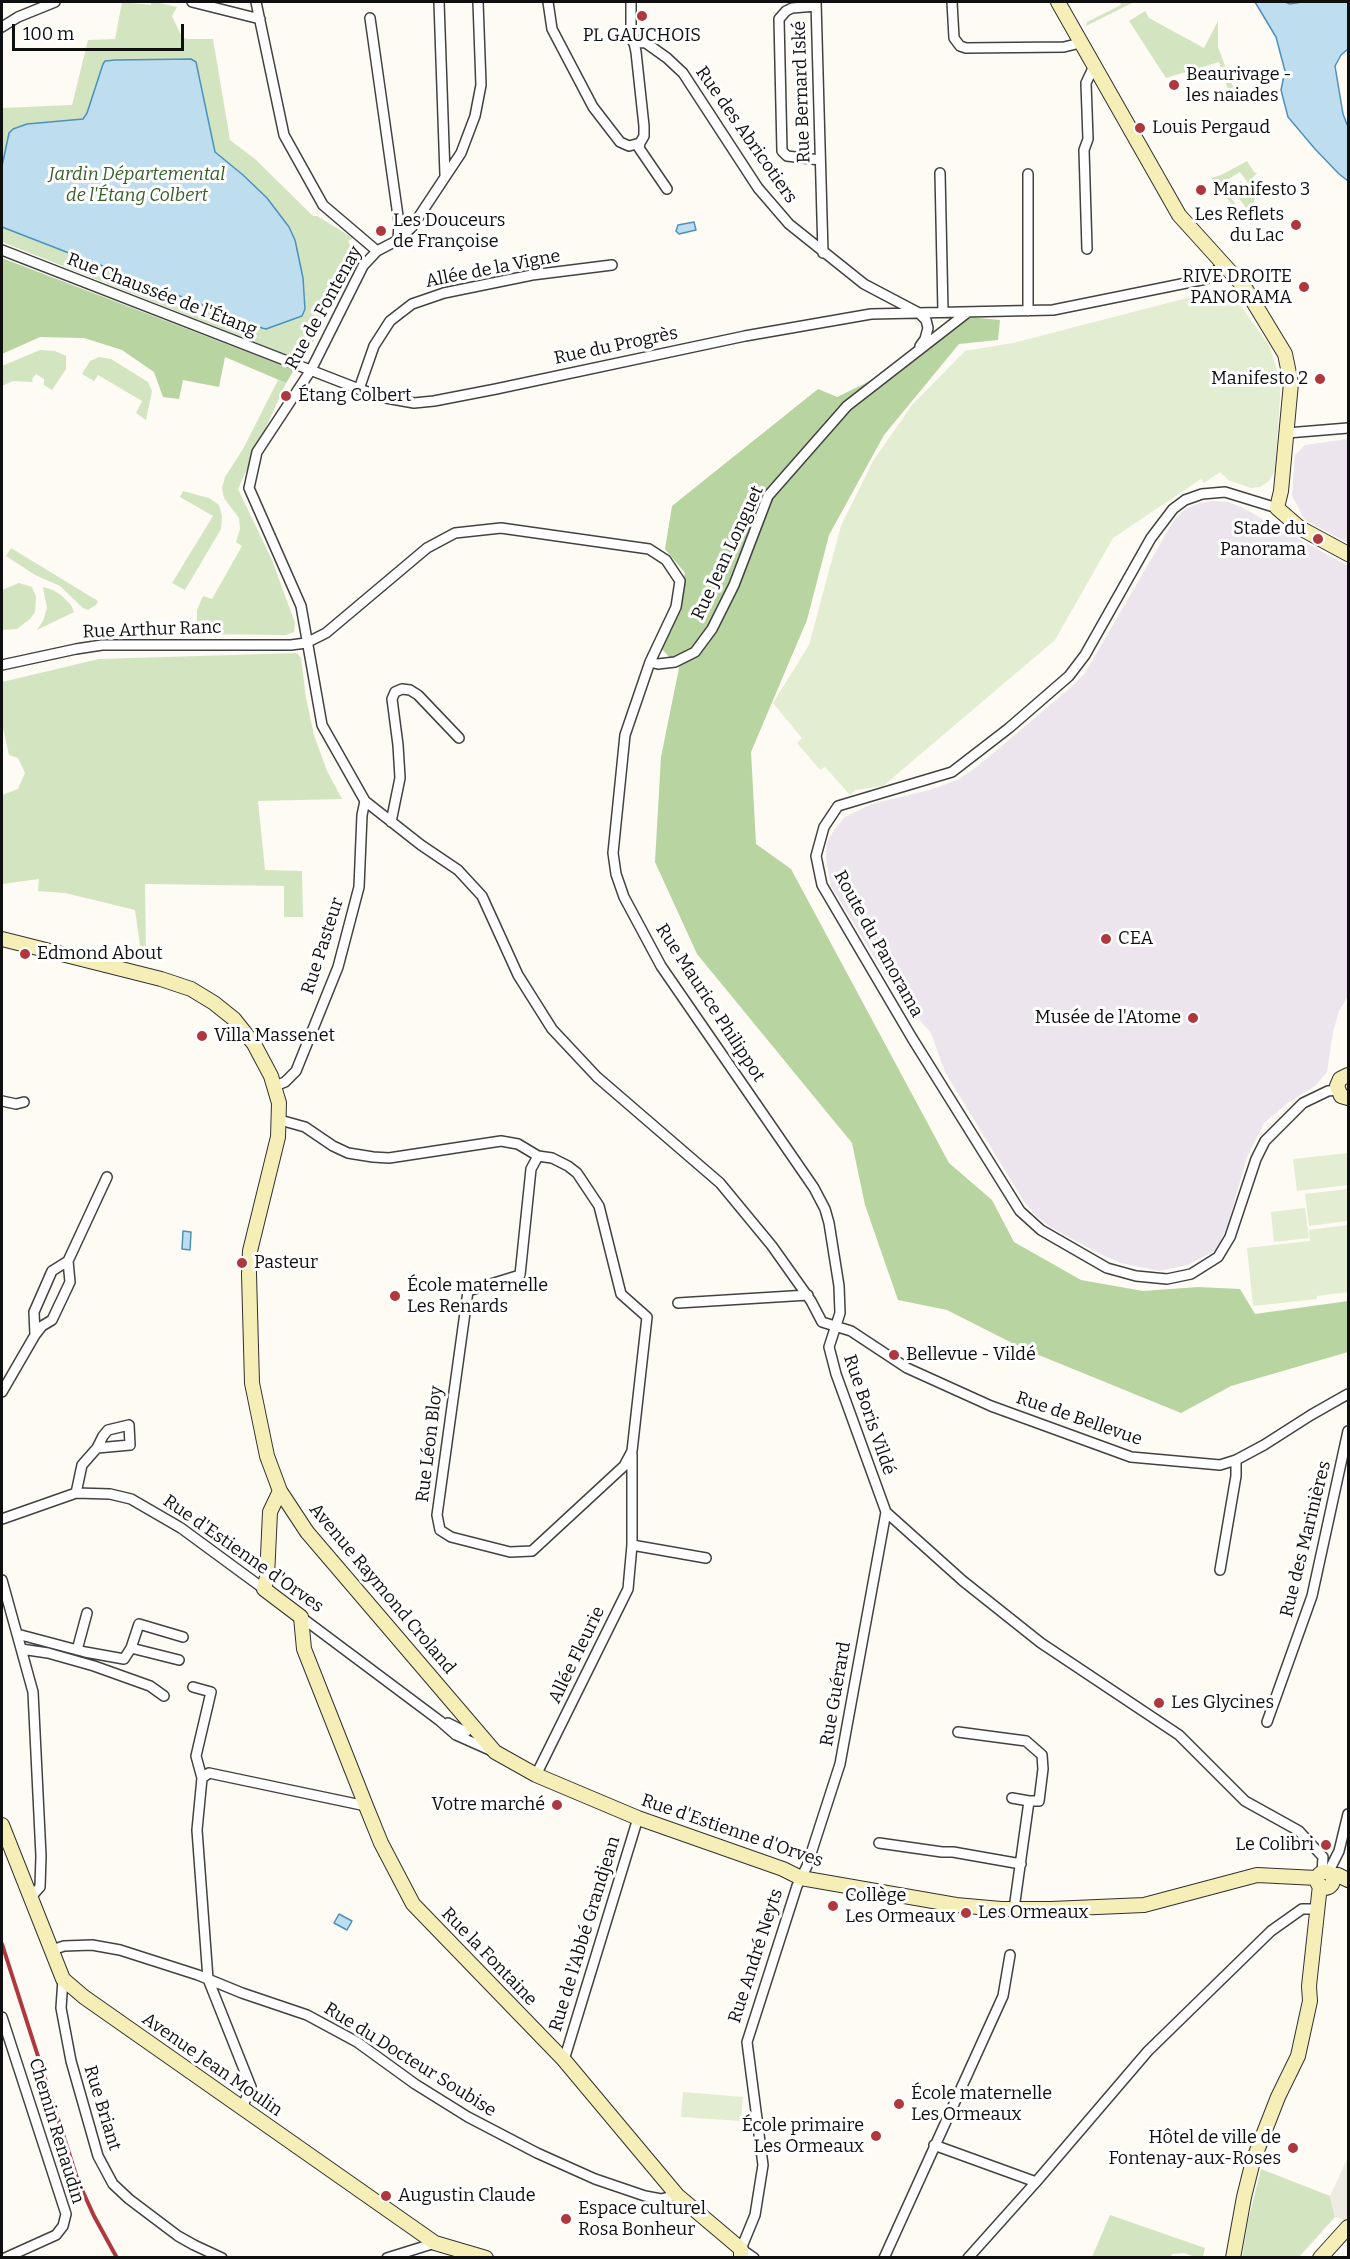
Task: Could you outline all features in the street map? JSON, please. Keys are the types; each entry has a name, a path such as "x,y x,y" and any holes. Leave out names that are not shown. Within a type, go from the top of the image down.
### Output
{"main road":[{"path":"1058,2 1179,215 1245,288 1285,354 1291,384 1281,491 1277,508 1300,528 1348,554"},
{"name":"Avenue Raymond Croland","path":"2,939 161,979 191,989 234,1019 254,1044 275,1086 280,1120 278,1137 250,1251 249,1274 252,1383 267,1456 280,1491 307,1532 495,1752"},
{"path":"1343,1094 1340,1079 1348,1075"},
{"path":"264,1589 267,1577 270,1512 280,1491"},
{"name":"Rue d'Estienne d'Orves","path":"264,1589 301,1617"},
{"name":"Rue la Fontaine","path":"301,1617 304,1649 381,1843 413,1904 564,2060 677,2195 741,2253"},
{"name":"Rue d'Estienne d'Orves","path":"495,1752 536,1775 638,1818 783,1869 801,1878 956,1905 1014,1909 1144,1905 1257,1875 1324,1877 1338,1875 1348,1880"},
{"name":"Avenue Jean Moulin","path":"2,1825 63,1978 84,1997 435,2243 486,2258"},
{"path":"1233,2258 1253,2162 1278,2097 1298,2056 1310,2001 1309,1986 1316,1909 1324,1877"},
{"path":"1320,2258 1348,2227"}],"street":[{"path":"2,27 18,17 55,2"},
{"path":"192,2 260,20"},
{"name":"Rue de Fontenay","path":"256,2 284,135 323,204 377,250 363,266 311,370 258,452 249,488 301,606 322,725 365,801"},
{"path":"440,2 445,175"},
{"path":"377,250 398,240 411,227 461,153 481,85 478,2"},
{"path":"548,2 552,29 592,107 620,142 629,146 640,143"},
{"path":"631,2 631,28 644,126 644,136 639,148 667,189"},
{"path":"952,2 954,38 960,46 966,48 1064,48 1080,43"},
{"path":"816,4 792,8 779,19 782,151 787,156 820,160"},
{"name":"Rue Bernard Iské","path":"816,4 823,253"},
{"path":"370,18 399,222 398,240"},
{"name":"Rue des Abricotiers","path":"633,42 646,43 683,73 758,188 789,224 823,253 871,288 919,313"},
{"path":"1087,249 1084,150 1088,140 1086,83 1094,66"},
{"path":"932,340 939,312 940,173"},
{"path":"1028,174 1028,311"},
{"name":"Rue Chaussée de l'Étang","path":"2,250 311,370"},
{"name":"Allée de la Vigne","path":"359,389 374,346 390,321 411,304 444,293 532,275 612,265"},
{"path":"939,312 1053,310 1206,279 1223,265"},
{"path":"871,288 880,299 886,314"},
{"path":"886,314 888,298"},
{"name":"Rue du Progrès","path":"311,370 386,398 414,403 434,401 607,364 646,358 734,338 886,314 939,312"},
{"name":"Rue Jean Longuet","path":"650,662 658,664 675,662 695,652 712,629 734,585 768,496 847,406 968,312"},
{"path":"915,354 925,339 928,328 926,320 919,313"},
{"path":"1287,433 1348,428"},
{"name":"Route du Panorama","path":"1277,508 1225,492 1202,494 1185,500 1173,509 1159,527 1085,655 1069,676 1009,728 952,772 916,785 838,806 824,827 816,856 822,885 912,1038 1020,1211 1041,1230 1107,1268 1136,1276 1167,1279 1191,1274 1218,1257 1230,1238 1256,1159 1265,1141 1304,1103 1328,1091 1343,1094"},
{"name":"Rue Maurice Philippot","path":"306,643 326,633 427,548 454,533 501,528 649,549 666,561 680,581 676,607 650,662 625,735 614,852 616,874 624,897 661,966 814,1188 825,1209 839,1287 840,1313 836,1327"},
{"name":"Rue Arthur Ranc","path":"2,665 102,645 291,645 306,643"},
{"path":"391,822 400,778 392,699 396,692 402,689 410,690 418,695 459,738"},
{"path":"365,801 458,870 482,896 518,975 552,1029 597,1077 720,1183 772,1246 808,1296 822,1322 836,1327"},
{"name":"Rue Pasteur","path":"275,1086 285,1082 296,1071 338,967 359,887 362,815 365,801"},
{"path":"2,1101 16,1104 24,1102"},
{"path":"280,1120 305,1127 348,1153 373,1157 389,1158 501,1141 518,1144 538,1156"},
{"name":"Rue Léon Bloy","path":"538,1156 552,1158 577,1173 599,1206 621,1294 647,1317 632,1451 624,1466 532,1551 510,1552 451,1537 440,1530 437,1515 468,1291 520,1275 531,1168 538,1156"},
{"path":"2,1392 35,1335 42,1326 52,1320 70,1282 68,1261 107,1177"},
{"path":"35,1335 34,1312 52,1271 68,1261"},
{"path":"678,1303 808,1296"},
{"name":"Rue de Bellevue","path":"836,1327 851,1331 907,1368 991,1406 1131,1457 1221,1465 1236,1460 1348,1394"},
{"name":"Rue Boris Vildé","path":"836,1327 830,1347 836,1374 886,1512 963,1581 1041,1642 1179,1735 1245,1801 1299,1831 1323,1857"},
{"name":"Rue des Marinières","path":"1267,1722 1312,1596 1348,1431"},
{"path":"76,1493 82,1465 97,1448"},
{"name":"Allée Fleurie","path":"536,1775 628,1589 632,1545 632,1451"},
{"path":"1220,1570 1236,1476 1236,1460"},
{"name":"Rue d'Estienne d'Orves","path":"2,1519 76,1493 110,1494 131,1499 181,1528 264,1589"},
{"name":"Rue Guérard","path":"801,1878 840,1764 886,1512"},
{"path":"632,1545 706,1558"},
{"path":"2,1580 33,1692 41,1856 40,1887 31,1898"},
{"path":"77,1650 87,1613"},
{"name":"Rue d'Estienne d'Orves","path":"301,1617 456,1735 495,1752"},
{"path":"17,1634 77,1650 124,1659 131,1648 139,1624 183,1637"},
{"path":"131,1648 179,1660"},
{"path":"21,1649 48,1653 94,1666 150,1686 164,1696"},
{"path":"193,1688 211,1692 196,1756 202,1778 197,1830 208,1979 251,2087 242,2108"},
{"name":"Rue d'Estienne d'Orves","path":"440,1721 466,1732 471,1723"},
{"path":"958,1732 1026,1742 1042,1755 1043,1769 1039,1801 1012,1798"},
{"path":"202,1778 209,1773 366,1806"},
{"path":"1014,1909 1029,1801"},
{"path":"1324,1877 1339,1851 1348,1814"},
{"name":"Rue de l'Abbé Grandjean","path":"564,2060 638,1818"},
{"path":"879,1843 953,1852 1021,1864"},
{"path":"1324,1877 1323,1857 1335,1856"},
{"name":"Rue André Neyts","path":"741,2253 755,2215 763,2165 747,2042 801,1878"},
{"path":"968,2258 1148,2051 1271,1931 1302,1909 1316,1909"},
{"name":"Rue du Docteur Soubise","path":"52,1950 64,1946 92,1944 160,1962 307,2015 347,2037 468,2117 537,2153 595,2179 645,2196 661,2199 677,2195"},
{"path":"884,2258 1003,1996 1010,1955"},
{"name":"Rue Briant","path":"63,1978 61,2008 71,2061 98,2156 113,2184 178,2236 222,2258"},
{"name":"Chemin Renaudin","path":"2,2017 66,2214 63,2226 56,2235 5,2258"},
{"path":"934,2145 1036,2182"},
{"path":"387,2258 435,2243"},
{"name":"Rue la Fontaine","path":"741,2253 754,2258"}],"shaded area":[{"path":"1348,439 1348,543 1305,520 1292,496 1295,455 1305,445"},
{"name":"CEA","path":"1213,501 1228,502 1241,507 1348,566 1348,996 1339,1011 1333,1032 1327,1072 1315,1086 1289,1102 1264,1123 1247,1157 1227,1227 1216,1250 1188,1265 1159,1271 1121,1263 1102,1255 1050,1227 1036,1216 1023,1200 945,1072 931,1033 896,993 831,886 826,858 827,842 845,817 872,804 933,789 959,779 978,766 1069,689 1085,673 1174,520 1185,509"},
{"path":"1348,2157 1347,2221 1335,2217 1330,2196"}],"green space":[{"name":"Jardin Départemental de l'Étang Colbert","path":"122,2 151,5 151,2 155,2 177,7 172,16 182,37 213,39 230,140 255,159 313,216 317,216 353,238 348,241 353,250 358,247 305,358 300,360 2,242 2,108 72,105 88,40 115,39"},
{"path":"1120,2 1134,2 1086,26 1087,22 1121,5"},
{"path":"1145,11 1149,18 1204,48 1218,21 1218,47 1235,97 1231,99 1219,62 1166,78 1129,21"},
{"path":"1247,161 1257,173 1252,178 1259,187 1254,191 1240,172 1220,184 1237,206 1235,208 1211,178"},
{"path":"1241,181 1256,197 1247,209 1231,188"},
{"path":"2,258 294,370 286,383 225,357 219,387 183,380 179,399 163,397 154,372 122,350 84,338 40,337 2,354"},
{"path":"1222,289 1229,290 1269,345 1281,383 1275,471 1269,481 1260,487 1251,488 1228,480 1220,472 1204,483 1201,479 1113,538 1055,640 883,786 855,790 850,795 825,767 820,770 797,743 802,738 773,703 809,645 841,526 873,461 912,405 965,351 1013,343"},
{"path":"967,317 1000,320 998,340 959,344 884,435 829,535 807,620 751,752 756,844 791,869 949,1163 992,1200 1014,1242 1081,1280 1143,1291 1198,1287 1240,1289 1255,1314 1348,1301 1348,1352 1231,1386 1181,1413 1024,1349 947,1310 898,1300 865,1205 852,1143 697,954 655,862 661,757 679,668 662,649 685,573 665,549 672,506 818,389 837,397 907,363"},
{"path":"40,350 55,351 66,356 66,369 52,390 44,385 44,379 36,374 32,379 33,382 13,381 2,386 2,366"},
{"path":"99,357 111,359 148,382 152,391 146,420 136,413 142,401 98,375 94,381 82,374 90,361"},
{"path":"278,380 286,383 238,489 272,560 295,623 294,632 286,635 197,634 197,610 203,596 212,599 242,546 236,542 240,529 239,518 224,498 222,488 225,477 243,449"},
{"path":"183,491 209,498 219,505 222,516 221,529 185,590 172,583 213,516 180,497"},
{"path":"11,548 98,601 96,605 88,610 83,608 60,586 35,575 6,556"},
{"path":"19,583 32,587 36,597 35,612 17,629 2,630 2,590"},
{"path":"43,587 62,596 74,612 37,630 47,608"},
{"path":"297,653 301,658 314,735 327,771 342,799 258,801 265,870 302,871 303,917 284,917 284,886 145,884 146,955 141,952 135,910 65,893 38,891 39,879 2,884 2,795 18,789 25,773 18,758 9,755 2,724 2,682 99,659"},
{"path":"1348,1153 1348,1185 1297,1191 1293,1159"},
{"path":"1348,1189 1348,1221 1309,1226 1305,1194"},
{"path":"1305,1208 1309,1238 1274,1242 1271,1212"},
{"path":"1348,1225 1348,1292 1317,1296 1317,1299 1253,1306 1247,1248 1310,1241 1309,1230"},
{"path":"683,2092 743,2097 741,2121 681,2117"},
{"path":"1261,2169 1330,2196 1335,2217 1299,2257 1242,2258 1248,2221"},
{"path":"1110,2215 1205,2248 1203,2257 1184,2253 1172,2254 1171,2257 1092,2257"}],"water":[{"path":"1255,2 1290,4 1348,2 1348,49 1341,55 1335,66 1343,114 1348,127 1348,181 1315,149 1288,117 1281,90 1285,71 1276,37"},
{"name":"Jardin Départemental de l'Étang Colbert","path":"191,59 196,62 215,152 267,198 289,227 295,240 303,278 305,309 302,316 266,329 262,328 2,227 2,166 9,133 27,124 83,119 103,64 105,61"},
{"path":"694,222 696,230 679,234 676,231 678,225"},
{"path":"183,1231 191,1232 190,1250 182,1249"},
{"path":"339,1914 352,1921 347,1930 334,1923"}],"railway":[{"path":"2,1944 78,2181 117,2258"}],"place":[{"name":"PL GAUCHOIS","path":"642,16"},
{"name":"Beaurivage - les naiades","path":"1174,85"},
{"name":"Louis Pergaud","path":"1140,128"},
{"name":"Manifesto 3","path":"1201,190"},
{"name":"Les Reflets du Lac","path":"1296,225"},
{"name":"Les Douceurs de Françoise","path":"381,231"},
{"name":"RIVE DROITE PANORAMA","path":"1304,287"},
{"name":"Manifesto 2","path":"1320,379"},
{"name":"Étang Colbert","path":"286,396"},
{"name":"Stade du Panorama","path":"1318,539"},
{"name":"CEA","path":"1106,939"},
{"name":"Edmond About","path":"25,954"},
{"name":"Musée de l'Atome","path":"1193,1018"},
{"name":"Villa Massenet","path":"202,1036"},
{"name":"Pasteur","path":"242,1263"},
{"name":"École maternelle Les Renards","path":"395,1296"},
{"name":"Bellevue - Vildé","path":"894,1355"},
{"name":"Les Glycines","path":"1159,1703"},
{"name":"Votre marché","path":"557,1805"},
{"name":"Le Colibri","path":"1326,1845"},
{"name":"Collège Les Ormeaux","path":"833,1906"},
{"name":"Les Ormeaux","path":"966,1913"},
{"name":"École maternelle Les Ormeaux","path":"899,2104"},
{"name":"École primaire Les Ormeaux","path":"876,2136"},
{"name":"Hôtel de ville de Fontenay-aux-Roses","path":"1293,2148"},
{"name":"Augustin Claude","path":"386,2196"},
{"name":"Espace culturel Rosa Bonheur","path":"566,2219"}]}
